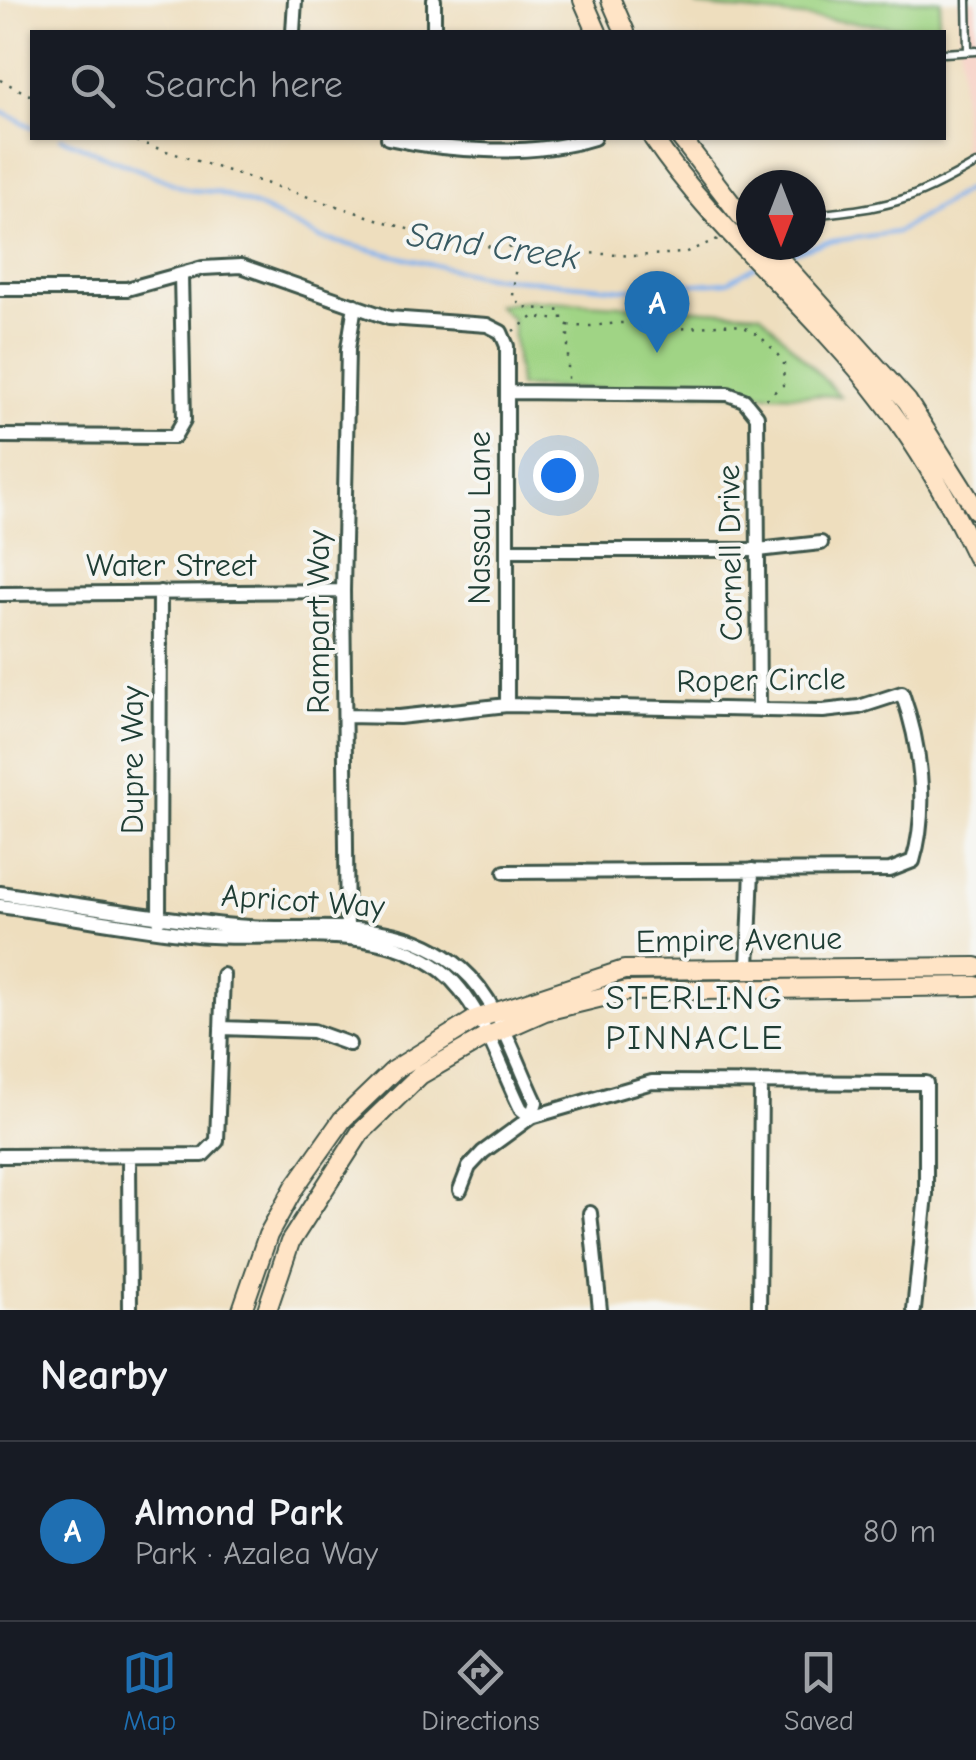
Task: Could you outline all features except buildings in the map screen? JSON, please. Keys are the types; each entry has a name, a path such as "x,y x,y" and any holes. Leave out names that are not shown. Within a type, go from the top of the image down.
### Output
{"street":[{"path":"293,30 294,0"},
{"path":"434,0 434,30"},
{"path":"583,0 596,30"},
{"path":"611,0 625,30"},
{"path":"415,140 543,148 584,140"},
{"path":"654,140 703,205 736,224"},
{"path":"683,140 736,214"},
{"path":"764,260 777,283 880,396 920,452 976,556"},
{"path":"782,260 907,401 976,510"},
{"path":"0,289 128,289 204,268 240,266 389,318 487,325 502,336"},
{"path":"0,436 174,437 184,420 181,275"},
{"name":"Rampart Way","path":"347,932 344,591 348,349 355,305"},
{"name":"Nassau Lane","path":"502,336 507,392 507,706"},
{"path":"507,392 728,394 748,404"},
{"name":"Cornell Drive","path":"748,404 756,416 760,710"},
{"path":"507,550 758,550 822,543"},
{"name":"Water Street","path":"0,594 344,591"},
{"name":"Dupre Way","path":"159,922 160,592"},
{"name":"Roper Circle","path":"345,716 399,717 507,706 824,711 859,707 902,693 917,735 920,838 913,861 890,870 752,870"},
{"path":"505,872 752,870 748,967"},
{"name":"Apricot Way","path":"0,893 159,922"},
{"name":"Apricot Way","path":"0,906 159,922 390,932 434,948 465,971 493,1034 536,1102 531,1117"},
{"name":"Empire Avenue","path":"242,1310 268,1234 342,1120 394,1070 484,1016 624,970 976,967"},
{"path":"0,1156 203,1156 217,1141 224,975"},
{"name":"Empire Avenue","path":"266,1310 290,1242 360,1133 420,1075 493,1034 546,1010 627,991 976,986"},
{"path":"221,1028 314,1031 349,1044"},
{"path":"460,1190 469,1167 483,1152 531,1117 652,1082 926,1083 926,1195 914,1310"},
{"path":"759,1310 761,1082"},
{"path":"129,1156 130,1310"},
{"path":"590,1213 600,1310"}],"lane":[{"path":"946,53 972,51 967,0"},
{"path":"826,214 887,208 925,194 976,164"}],"path":[{"path":"0,80 30,95"},
{"path":"132,140 454,244 633,256 684,252 711,244"},
{"path":"518,250 514,285 517,303 556,307 562,311 562,321"},
{"path":"502,336 533,317 591,329 630,323 673,330 714,322 743,327 769,343 784,363 786,374 775,394 748,404"},
{"path":"568,325 568,381"}],"shaded area":[{"path":"959,0 976,0 976,151 963,158"}],"green space":[{"path":"698,0 941,0 937,30 697,6"},
{"path":"530,300 760,313 840,396 519,387 512,319 497,305"}],"waterway":[{"name":"Sand Creek","path":"0,111 30,126"},
{"name":"Sand Creek","path":"66,140 189,190 217,192 256,206 320,238 477,275 624,289 727,282 756,266"},
{"name":"Sand Creek","path":"826,242 897,232 976,184"}],"place":[{"name":"Almond Park","path":"657,353"}],"district":[{"name":"STERLING PINNACLE","path":"695,1017"}]}
